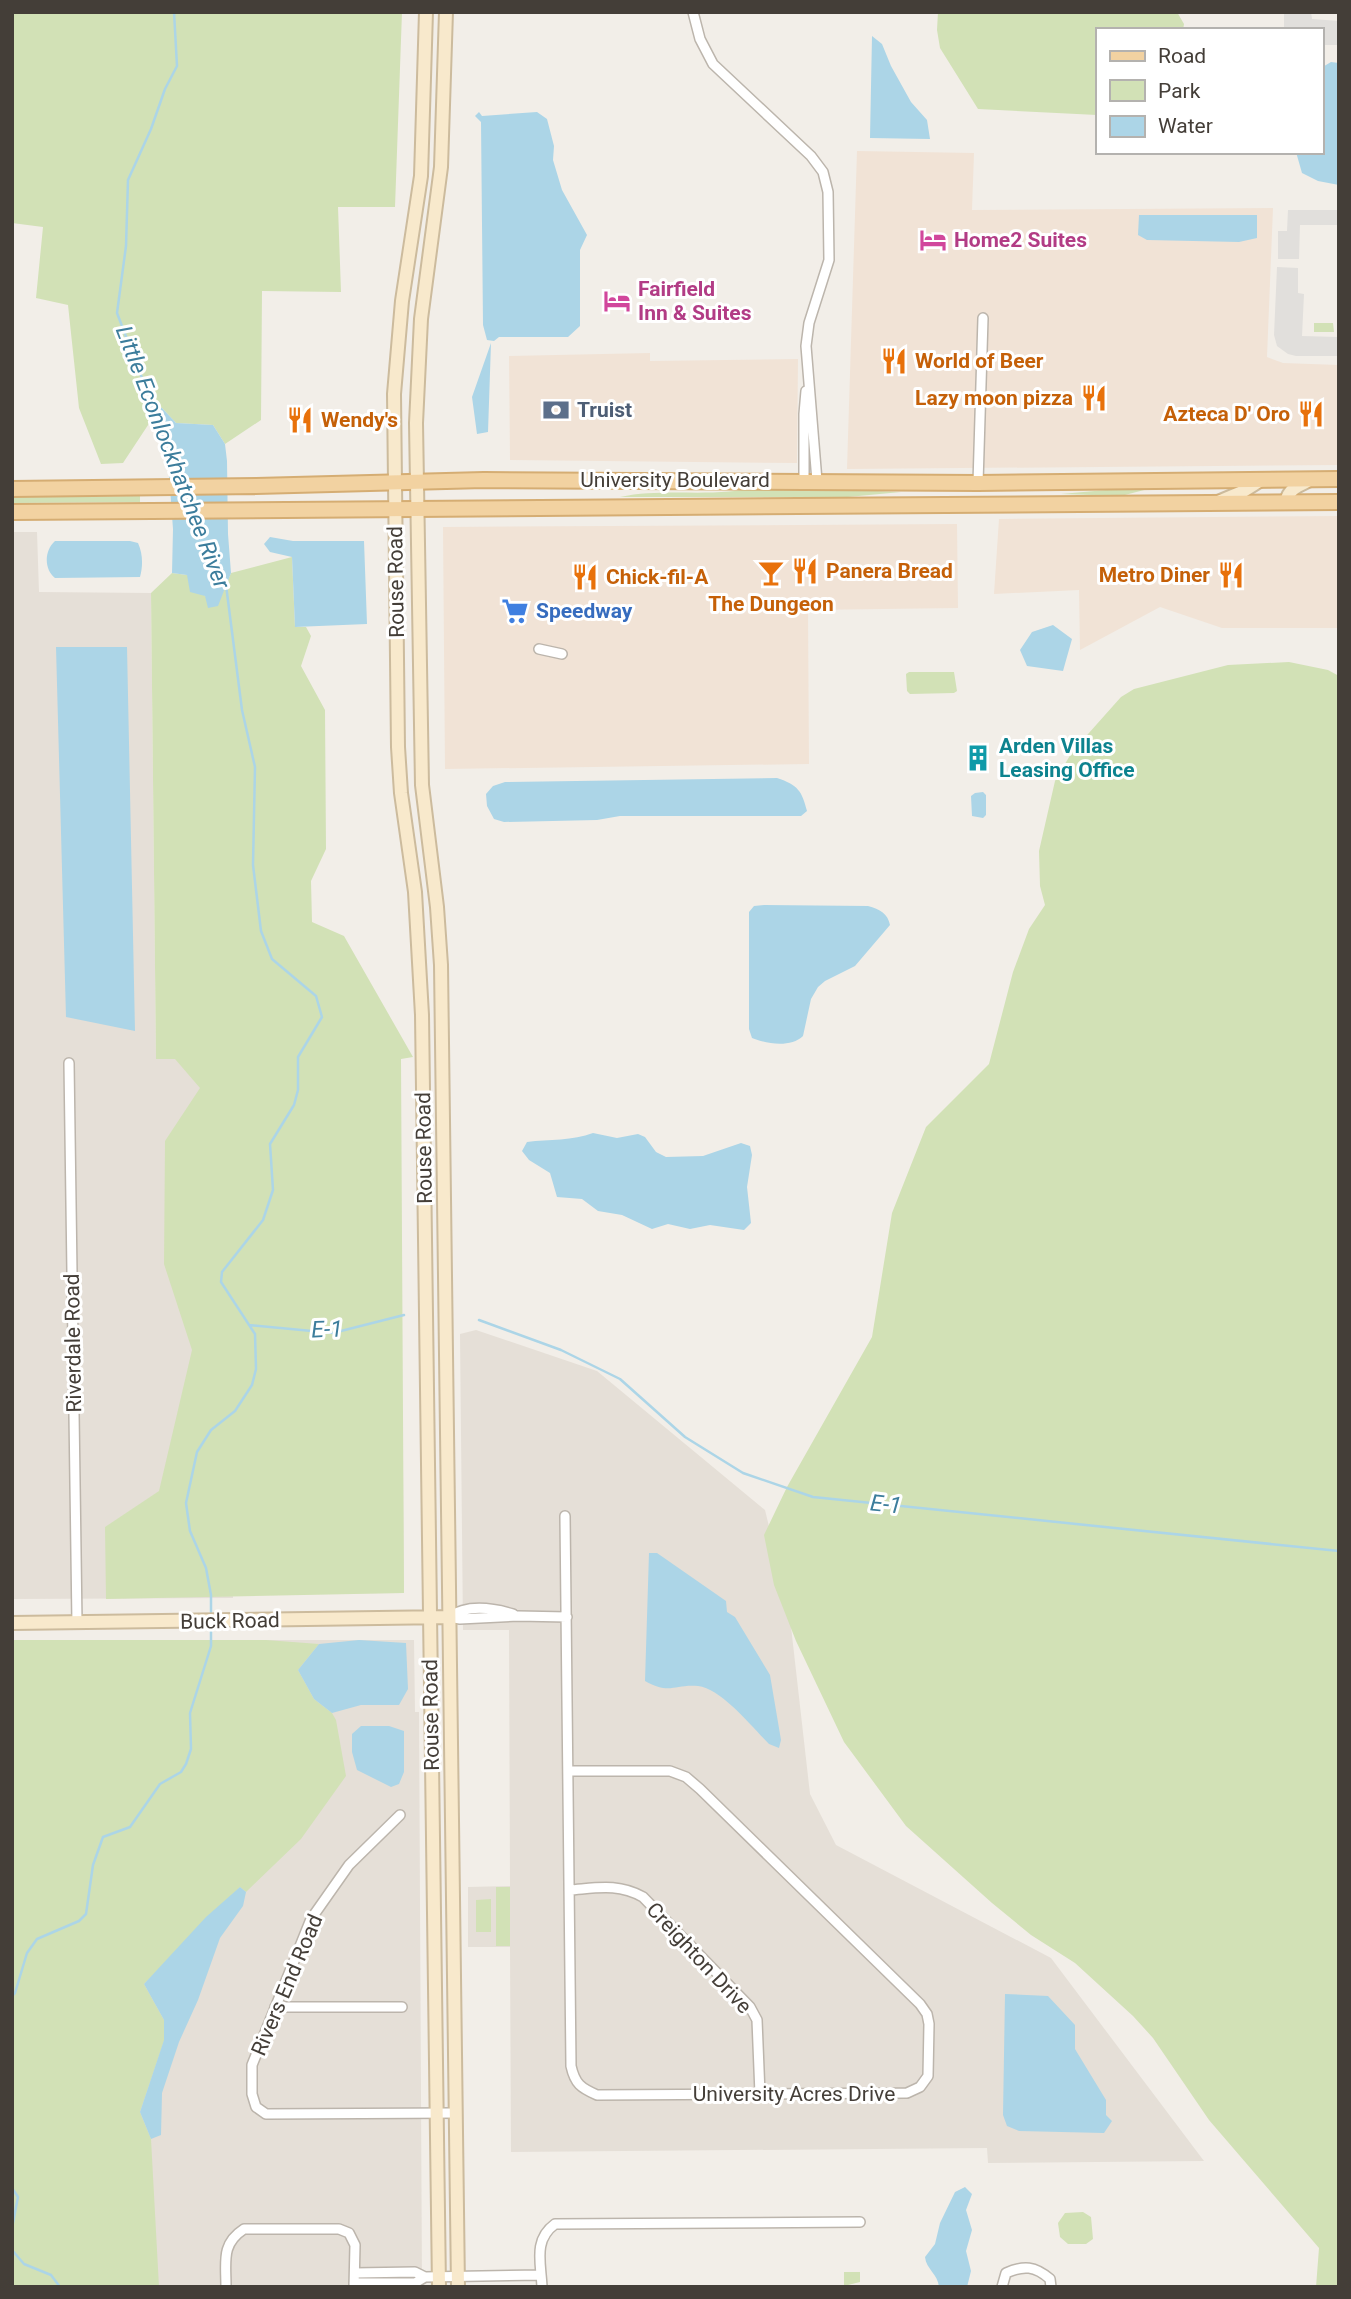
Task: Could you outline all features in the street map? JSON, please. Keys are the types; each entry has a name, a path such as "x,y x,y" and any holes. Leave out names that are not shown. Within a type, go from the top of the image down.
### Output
{"main road":[{"name":"University Boulevard","path":"12,489 256,486 417,480 978,483 1339,479"},
{"path":"974,506 989,495 1030,482"},
{"path":"918,506 965,496 978,483"},
{"name":"University Boulevard","path":"12,512 1339,502"}],"street":[{"name":"Rouse Road","path":"426,12 421,176 397,351 394,481 398,747 421,965 436,2113 434,2280"},
{"name":"Rouse Road","path":"446,12 441,167 418,359 417,508 422,785 437,907 441,965 458,2282"},
{"path":"693,12 700,39 713,64 811,156 823,172 828,192 829,260 809,323 806,346 813,414 811,481"},
{"path":"978,483 983,318"},
{"path":"1286,502 1287,494 1292,488 1313,479"},
{"path":"1215,503 1242,492 1261,480"},
{"path":"539,649 562,654"},
{"path":"421,965 441,965"},
{"name":"Riverdale Road","path":"69,1063 78,1623"},
{"name":"University Acres Drive","path":"565,1516 571,2066 574,2080 581,2088 597,2095 907,2093 920,2087 928,2076 929,2024 927,2014 920,2004 686,1777 670,1771 568,1771"},
{"name":"Buck Road","path":"12,1623 429,1617 460,1619 497,1613 567,1617"},
{"name":"Rivers End Road","path":"400,1815 349,1865 311,1919 252,2065 252,2094 257,2107 266,2114 456,2113"},
{"name":"Creighton Drive","path":"569,1891 615,1887 629,1889 643,1897 750,2007 757,2020 760,2094"},
{"path":"275,2007 402,2007"},
{"path":"541,2287 541,2243 543,2235 555,2224 860,2222"},
{"path":"226,2287 227,2244 232,2236 244,2229 339,2229 349,2233 355,2245 355,2281 387,2278 415,2283 434,2280 458,2282 541,2275"},
{"path":"1002,2287 1006,2273 1020,2267 1038,2269 1050,2279 1051,2287"}],"shaded area":[{"path":"1284,12 1311,12 1312,19 1339,21 1339,45 1323,45 1323,28 1284,28"},
{"path":"857,151 974,153 972,210 1273,208 1267,357 1283,363 1339,365 1339,465 847,469"},
{"path":"1288,210 1339,210 1339,225 1300,225 1299,259 1278,259 1278,231 1287,231"},
{"path":"1277,267 1298,268 1298,293 1304,294 1302,336 1338,337 1339,356 1296,356 1277,346 1274,335"},
{"path":"650,353 650,361 798,359 797,463 510,460 509,356"},
{"path":"1339,516 1339,628 1222,628 1160,607 1080,650 1079,590 994,594 999,519"},
{"path":"957,524 958,608 808,610 809,764 445,769 443,527"},
{"path":"12,532 37,532 39,592 151,593 156,1059 401,1058 400,1472 403,1472 404,1593 233,1594 233,1598 12,1599"},
{"path":"476,1330 597,1371 765,1510 789,1609 810,1794 836,1845 1051,1958 1204,2161 988,2163 987,2148 511,2152 510,1947 468,1947 468,1887 510,1886 509,1630 463,1630 460,1334"},
{"path":"266,1640 414,1640 415,1712 419,1712 422,2287 12,2287 12,2168"}],"green space":[{"path":"12,12 402,12 395,207 338,207 341,292 262,291 261,420 225,444 213,425 176,423 162,408 143,401 152,419 123,463 101,464 79,408 68,305 36,298 43,227 12,223"},
{"path":"938,12 1177,12 1184,24 1183,28 1096,28 1096,115 978,109 940,48"},
{"path":"1314,323 1333,323 1334,332 1314,332"},
{"path":"760,486 901,492 848,497 620,497 655,493 726,492"},
{"path":"1148,489 1121,496 1061,494"},
{"path":"140,496 140,502 12,503 12,497"},
{"path":"292,557 295,627 306,627 311,636 301,666 325,710 326,849 311,881 312,922 344,936 413,1057 401,1059 404,1593 106,1599 105,1527 159,1491 192,1350 164,1264 165,1141 200,1088 175,1059 156,1059 151,593 172,573 187,575 217,606 231,573"},
{"path":"1289,662 1328,670 1339,676 1339,2287 1316,2287 1319,2248 1209,2120 1153,2038 1133,2016 1075,1963 1031,1935 992,1903 906,1826 844,1742 796,1641 774,1585 764,1535 787,1487 872,1337 892,1213 926,1127 989,1064 1013,972 1029,929 1045,905 1040,886 1039,851 1055,781 1072,752 1121,697 1134,689 1228,665"},
{"path":"954,672 957,691 910,694 907,691 906,674"},
{"path":"12,1640 266,1640 319,1644 298,1670 314,1699 332,1713 336,1720 346,1776 301,1839 246,1892 240,1887 144,1984 164,2020 164,2041 140,2112 151,2139 159,2287 12,2287"},
{"path":"496,1887 510,1887 510,1946 496,1946"},
{"path":"491,1899 491,1932 476,1932 476,1900"},
{"path":"1083,2212 1091,2217 1093,2239 1086,2244 1068,2244 1060,2237 1058,2223 1065,2213"},
{"path":"844,2272 860,2272 860,2282 844,2286"}],"water":[{"path":"872,36 882,44 911,102 927,120 930,139 870,138"},
{"path":"1331,62 1339,63 1339,185 1318,181 1302,173 1297,154 1323,154 1323,67"},
{"path":"479,112 482,116 537,112 547,119 554,146 553,160 562,190 587,235 580,250 580,326 568,337 499,337 494,341 487,340 483,325 481,122 475,116"},
{"path":"1139,215 1257,215 1257,238 1239,242 1147,240 1138,235"},
{"path":"491,343 488,432 477,434 472,397"},
{"path":"143,399 162,408 176,423 213,425 225,444 231,573 218,606 208,608 205,596 190,592 187,575 172,573 173,529 168,460"},
{"path":"270,537 293,541 364,541 367,624 295,627 292,557 270,552 264,544"},
{"path":"55,541 138,543 142,560 140,577 55,578 49,570 47,560 51,545"},
{"path":"1053,625 1072,639 1063,671 1027,666 1020,650 1032,632"},
{"path":"56,647 127,647 135,1031 66,1017"},
{"path":"777,778 790,783 801,794 807,811 801,816 620,816 597,820 504,822 494,819 487,806 486,794 493,786 505,782"},
{"path":"983,792 986,795 986,815 983,818 972,816 971,796"},
{"path":"754,906 868,906 883,912 890,925 855,966 818,987 811,999 803,1036 792,1042 764,1042 752,1038 749,1029 749,912"},
{"path":"593,1133 617,1138 638,1134 645,1137 656,1152 666,1157 703,1156 741,1143 750,1146 752,1155 747,1187 751,1223 744,1230 710,1225 690,1229 668,1224 652,1229 622,1215 598,1211 582,1199 557,1197 550,1173 529,1160 522,1151 527,1142 569,1139"},
{"path":"649,1553 657,1553 726,1601 727,1612 735,1617 770,1675 781,1740 779,1748 769,1744 727,1701 707,1689 698,1686 666,1688 645,1681"},
{"path":"359,1640 406,1643 408,1689 399,1705 361,1705 332,1713 314,1699 298,1670 319,1644"},
{"path":"361,1726 389,1726 404,1731 404,1772 399,1784 391,1787 357,1770 352,1752 352,1734"},
{"path":"240,1887 246,1892 243,1906 220,1938 162,2093 161,2135 151,2139 140,2112 164,2040 164,2020 144,1984 206,1917"},
{"path":"1005,1994 1048,1996 1075,2025 1075,2049 1106,2100 1106,2115 1112,2121 1104,2133 1019,2131 1007,2126 1003,2115"},
{"path":"965,2187 972,2194 966,2210 972,2230 966,2251 971,2271 967,2287 939,2287 925,2257 935,2244 940,2223 955,2192"}],"waterway":[{"name":"Little Econlockhatchee River","path":"152,404 117,313 126,246 128,180 177,66 174,12"},
{"name":"Little Econlockhatchee River","path":"211,1615 211,1595 206,1568 190,1531 186,1503 197,1452 211,1430 235,1411 252,1385 256,1369 255,1334 221,1282 222,1272 263,1220 273,1190 270,1144 294,1105 298,1090 298,1057 322,1017 316,996 272,959 261,931 253,865 255,767 242,710 226,585"},
{"name":"E-1","path":"249,1325 333,1333 404,1315"},
{"name":"E-1","path":"479,1320 561,1350 620,1379 685,1437 743,1473 813,1497 1339,1551"},
{"name":"Little Econlockhatchee River","path":"12,1996 27,1953 37,1939 79,1921 86,1914 93,1865 103,1837 130,1827 160,1784 181,1772 186,1764 191,1749 190,1713 211,1646 211,1625"},
{"name":"Little Econlockhatchee River","path":"12,2188 18,2197 12,2228"},
{"name":"Little Econlockhatchee River","path":"12,2250 24,2264 51,2275 60,2287"}],"place":[{"name":"Home2 Suites","path":"933,240"},
{"name":"Fairfield Inn & Suites","path":"617,301"},
{"name":"World of Beer","path":"894,361"},
{"name":"Lazy moon pizza","path":"1094,398"},
{"name":"Truist","path":"556,410"},
{"name":"Azteca D' Oro","path":"1311,414"},
{"name":"Wendy's","path":"300,420"},
{"name":"Panera Bread","path":"805,571"},
{"name":"The Dungeon","path":"771,573"},
{"name":"Metro Diner","path":"1231,575"},
{"name":"Chick-fil-A","path":"585,577"},
{"name":"Speedway","path":"515,611"},
{"name":"Arden Villas Leasing Office","path":"978,758"}]}
